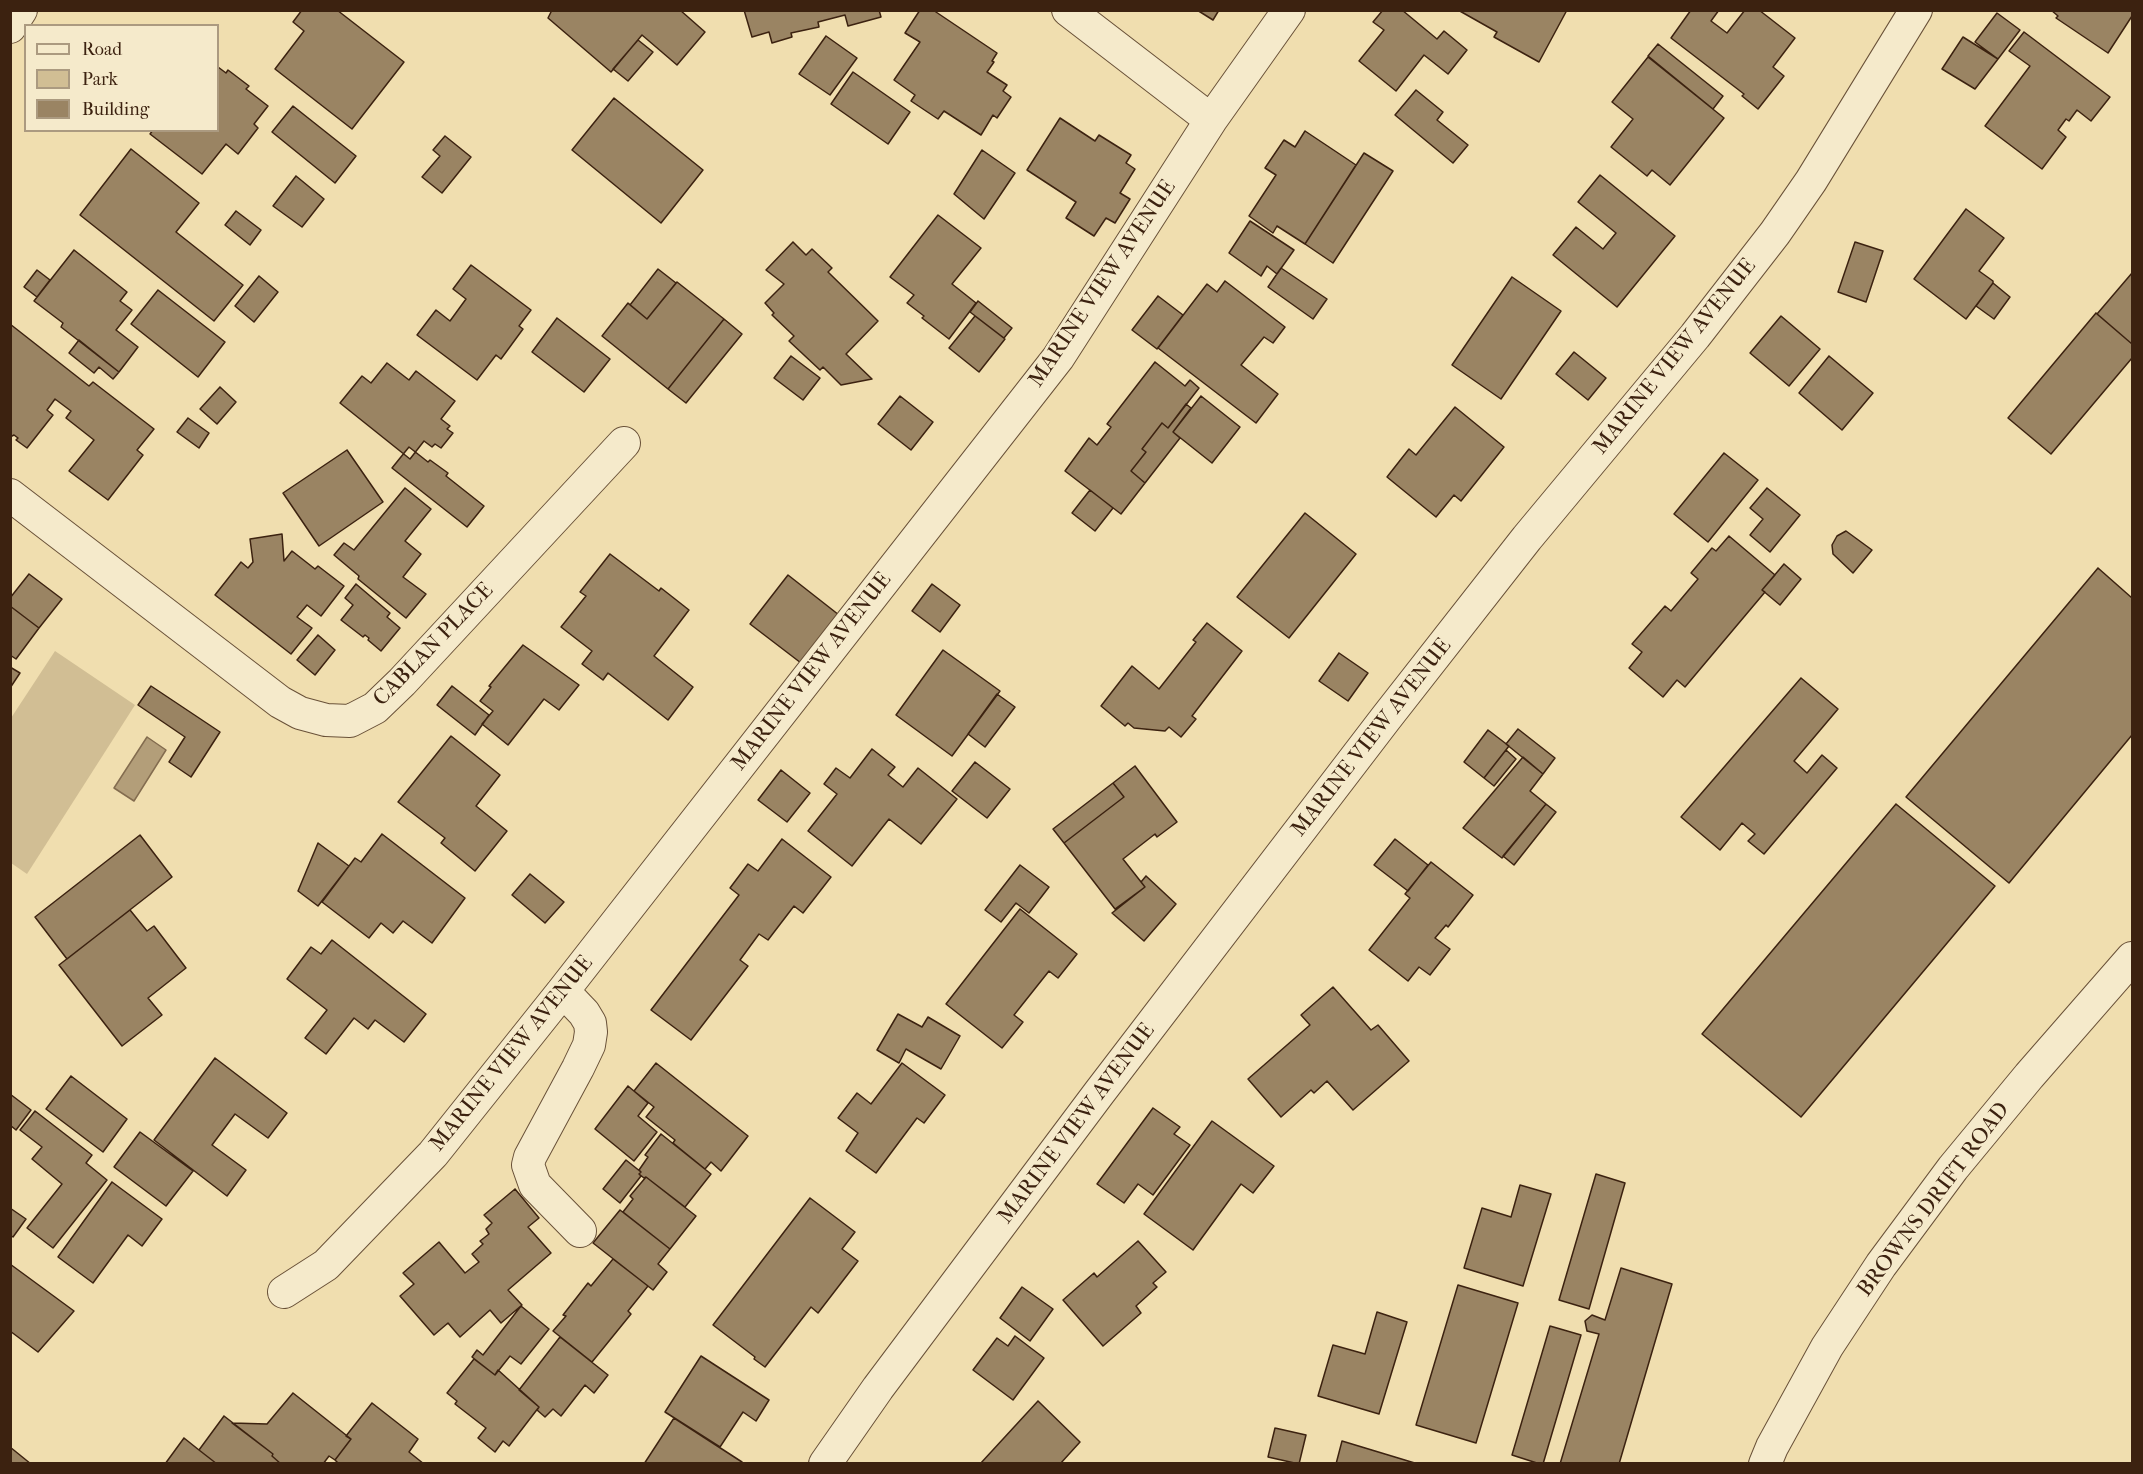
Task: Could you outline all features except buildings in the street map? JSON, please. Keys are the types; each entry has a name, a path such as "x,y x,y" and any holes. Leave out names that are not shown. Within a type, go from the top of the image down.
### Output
{"street":[{"path":"10,27 21,10"},
{"path":"1068,10 1211,120"},
{"name":"MARINE VIEW AVENUE","path":"284,1292 326,1264 433,1154 563,991 1058,358 1211,120 1290,10"},
{"name":"MARINE VIEW AVENUE","path":"825,1464 878,1388 1085,1112 1400,700 1527,538 1695,336 1776,233 1811,181 1916,10"},
{"name":"CABLAN PLACE","path":"10,495 280,702 300,713 326,720 350,721 375,708 402,682 624,443"},
{"name":"BROWNS DRIFT ROAD","path":"1765,1464 1827,1347 1881,1265 1953,1168 2029,1076 2133,958"},
{"path":"563,991 584,1013 590,1023 589,1045 528,1165 535,1185 580,1231"}],"green space":[{"path":"55,651 135,705 27,874 11,863 11,718"}],"shaded area":[{"path":"147,737 166,750 134,801 114,788"}]}
